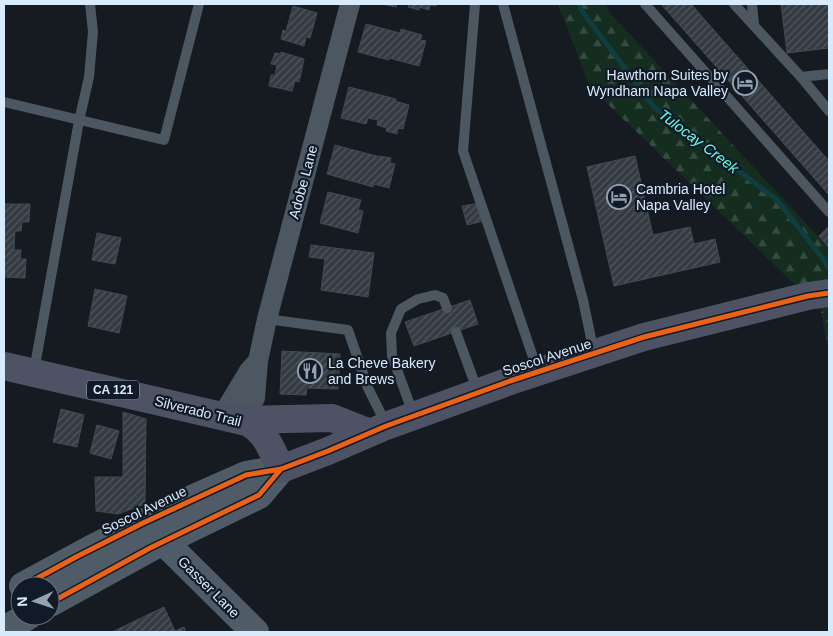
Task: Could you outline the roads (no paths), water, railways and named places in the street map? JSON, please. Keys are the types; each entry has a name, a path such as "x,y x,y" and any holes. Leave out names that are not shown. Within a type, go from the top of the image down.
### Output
{"main road":[{"name":"Soscol Avenue","path":"41,576 92,548 246,475 281,469 328,452 414,416 540,371 644,337 819,295"},
{"name":"Silverado Trail","path":"4,366 231,418 254,426 264,435 281,469"},
{"path":"231,418 332,418 378,430"},
{"name":"Soscol Avenue","path":"60,597 163,541 259,495 281,469"},
{"name":"Gasser Lane","path":"163,541 256,632"}],"street":[{"name":"Adobe Lane","path":"231,418 256,398 258,361 266,319 350,4"}],"lane":[{"path":"34,372 79,120 89,77 93,32 90,4"},
{"path":"4,102 164,140 199,4"},
{"path":"475,4 463,150 534,360 540,371"},
{"path":"503,4 596,353"},
{"path":"645,4 829,212"},
{"path":"734,4 801,77 829,111"},
{"path":"752,4 754,25"},
{"path":"801,77 829,74"},
{"path":"414,416 392,356 391,332 401,309 418,299 435,296 443,298 447,308"},
{"path":"266,319 348,330 368,388 378,430"},
{"path":"456,332 478,393"}],"waterway":[{"name":"Tulocay Creek","path":"579,4 581,10 654,107 777,200 829,269"}],"place":[{"name":"Hawthorn Suites by Wyndham Napa Valley","path":"745,83"},
{"name":"Cambria Hotel Napa Valley","path":"619,197"},
{"name":"La Cheve Bakery and Brews","path":"310,371"}]}
